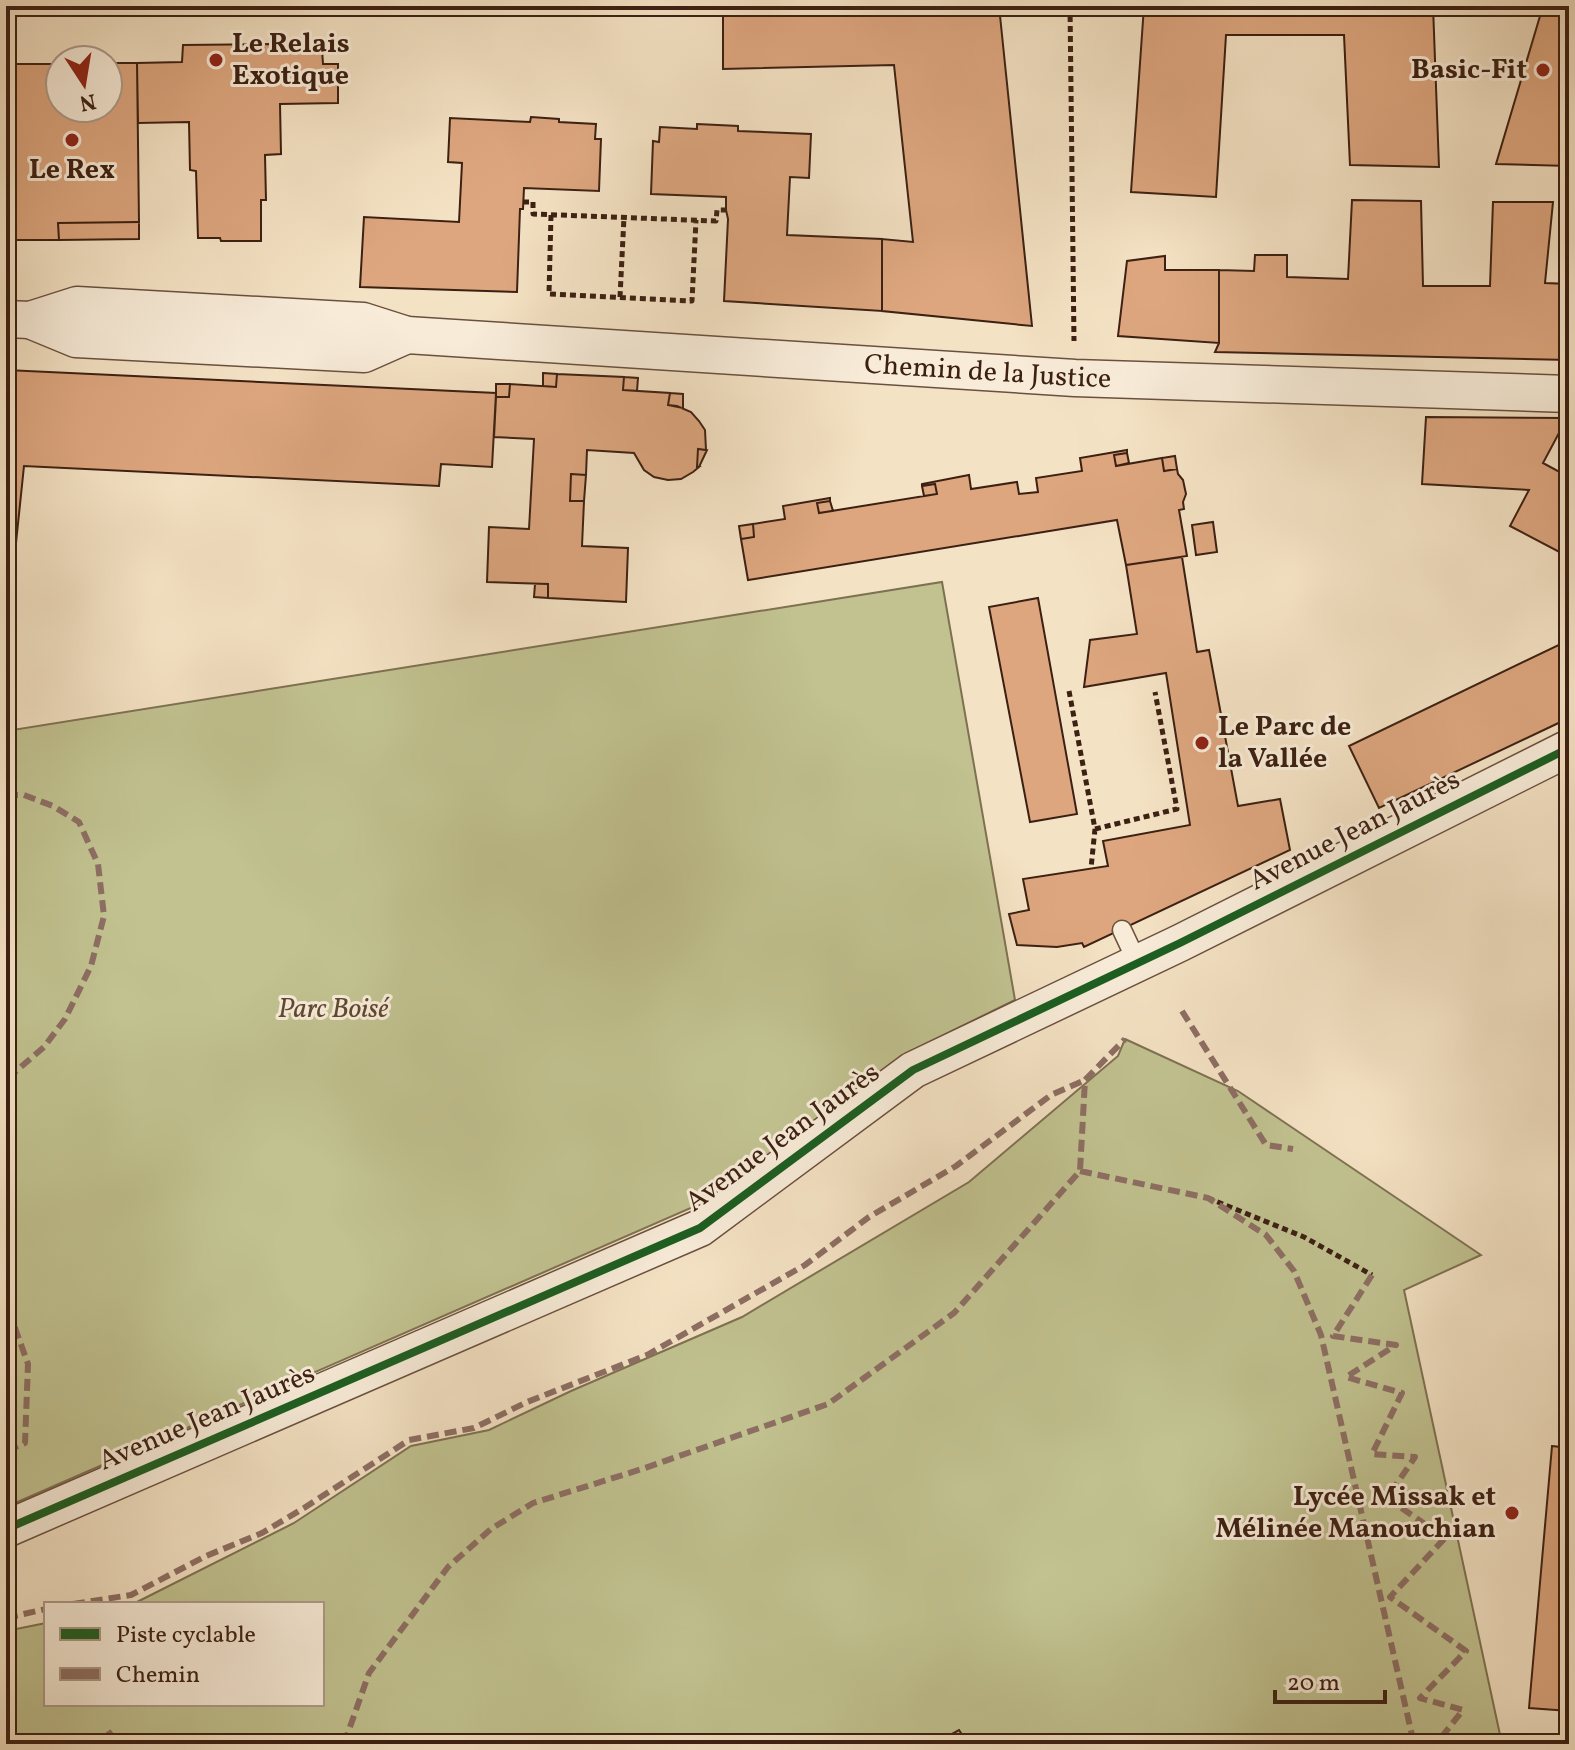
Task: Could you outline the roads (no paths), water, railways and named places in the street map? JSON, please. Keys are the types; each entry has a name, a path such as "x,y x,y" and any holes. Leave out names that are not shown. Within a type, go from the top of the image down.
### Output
{"street":[{"name":"Chemin de la Justice","path":"18,319 77,305 227,330 363,321 407,335 1075,378 1569,394"},
{"name":"Avenue Jean Jaurès","path":"6,1529 700,1228 913,1070 1127,969 1569,748"}],"lane":[{"path":"1122,930 1127,969"}],"place":[{"name":"Le Relais Exotique","path":"216,60"},
{"name":"Basic-Fit","path":"1543,70"},
{"name":"Le Rex","path":"72,140"},
{"name":"Le Parc de la Vallée","path":"1202,743"},
{"name":"Lycée Missak et Mélinée Manouchian","path":"1512,1513"}],"park label":[{"name":"Parc Boisé","path":"333,1009"}]}
